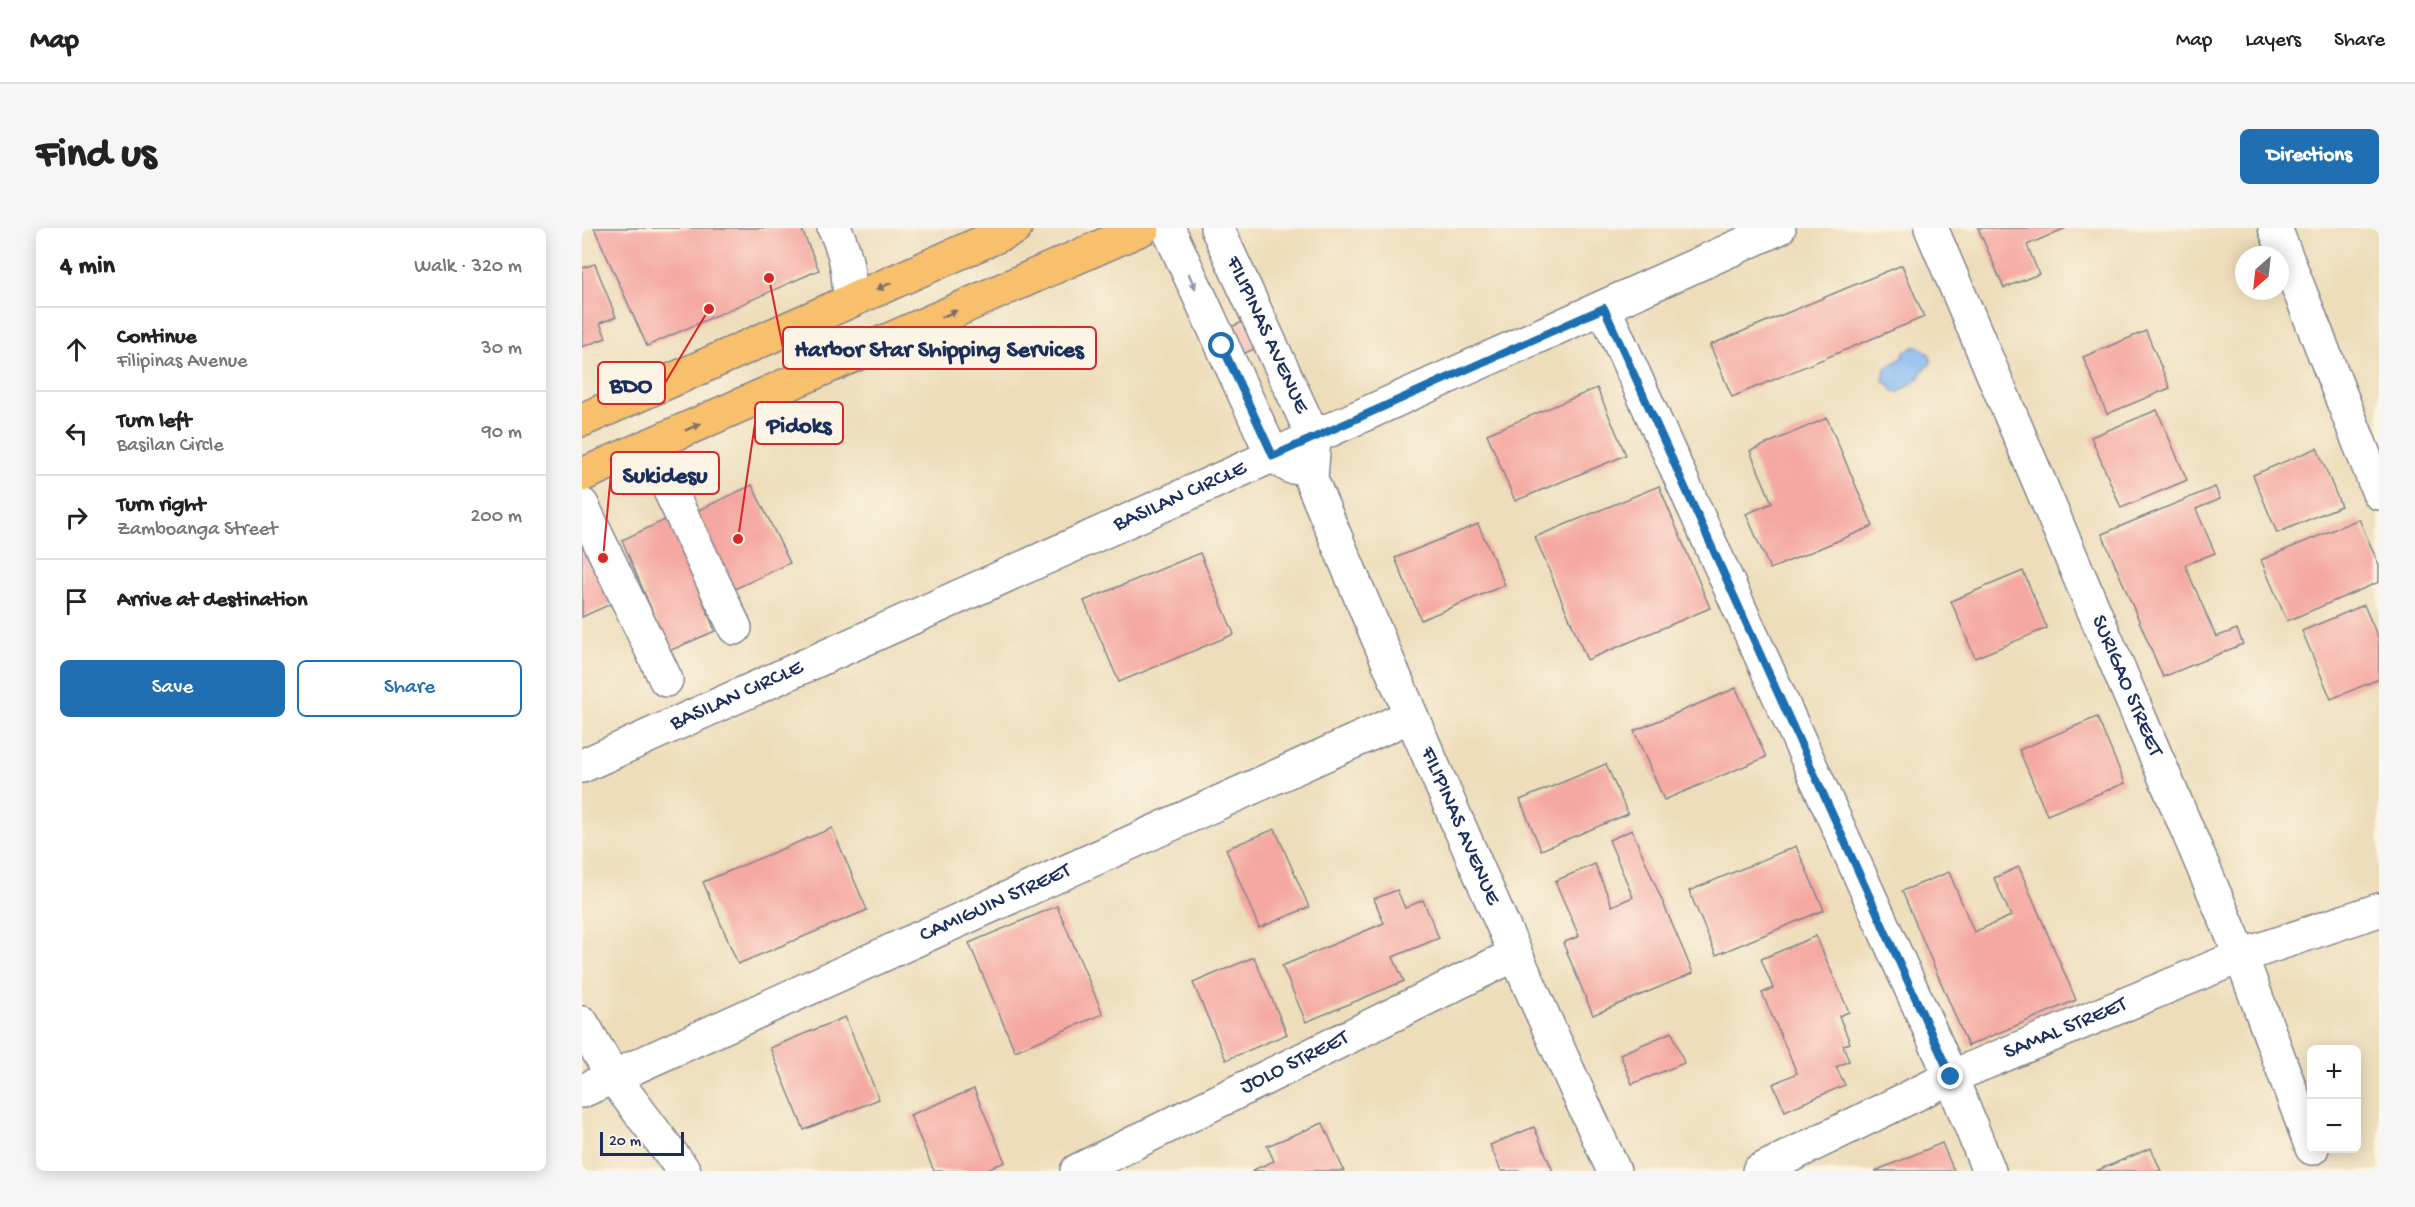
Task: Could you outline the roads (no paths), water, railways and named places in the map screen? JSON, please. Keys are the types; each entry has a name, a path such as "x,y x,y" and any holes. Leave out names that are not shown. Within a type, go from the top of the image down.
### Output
{"main road":[{"path":"582,420 1015,228"},
{"path":"582,475 1143,228"},
{"path":"762,340 783,388"}],"street":[{"path":"834,228 849,266 850,301"},
{"name":"FILIPINAS AVENUE","path":"1168,228 1273,456"},
{"name":"FILIPINAS AVENUE","path":"1216,228 1314,438 1311,479 1410,716 1514,955 1614,1171"},
{"name":"BASILAN CIRCLE","path":"582,766 1779,228"},
{"name":"SURIGAO STREET","path":"1930,228 2241,956 2307,1134"},
{"path":"2275,228 2379,493"},
{"path":"1604,308 1951,1077 1989,1171"},
{"path":"649,446 735,628"},
{"path":"1273,456 1311,479"},
{"path":"582,505 666,680"},
{"name":"CAMIGUIN STREET","path":"582,1091 1410,716"},
{"name":"SAMAL STREET","path":"1759,1171 1951,1077 2241,956 2379,910"},
{"name":"JOLO STREET","path":"1077,1171 1514,955"},
{"path":"582,1023 613,1077 684,1171"},
{"name":"SURIGAO STREET","path":"2314,1153 2320,1171"}],"water":[{"path":"1915,347 1926,352 1931,363 1922,371 1920,377 1899,392 1894,392 1888,383 1883,382 1885,369 1903,357 1904,351"}],"place":[{"name":"Harbor Star Shipping Services","path":"769,278"},
{"name":"BDO","path":"709,309"},
{"name":"Pidoks","path":"738,539"},
{"name":"Sukidesu","path":"603,558"}]}
